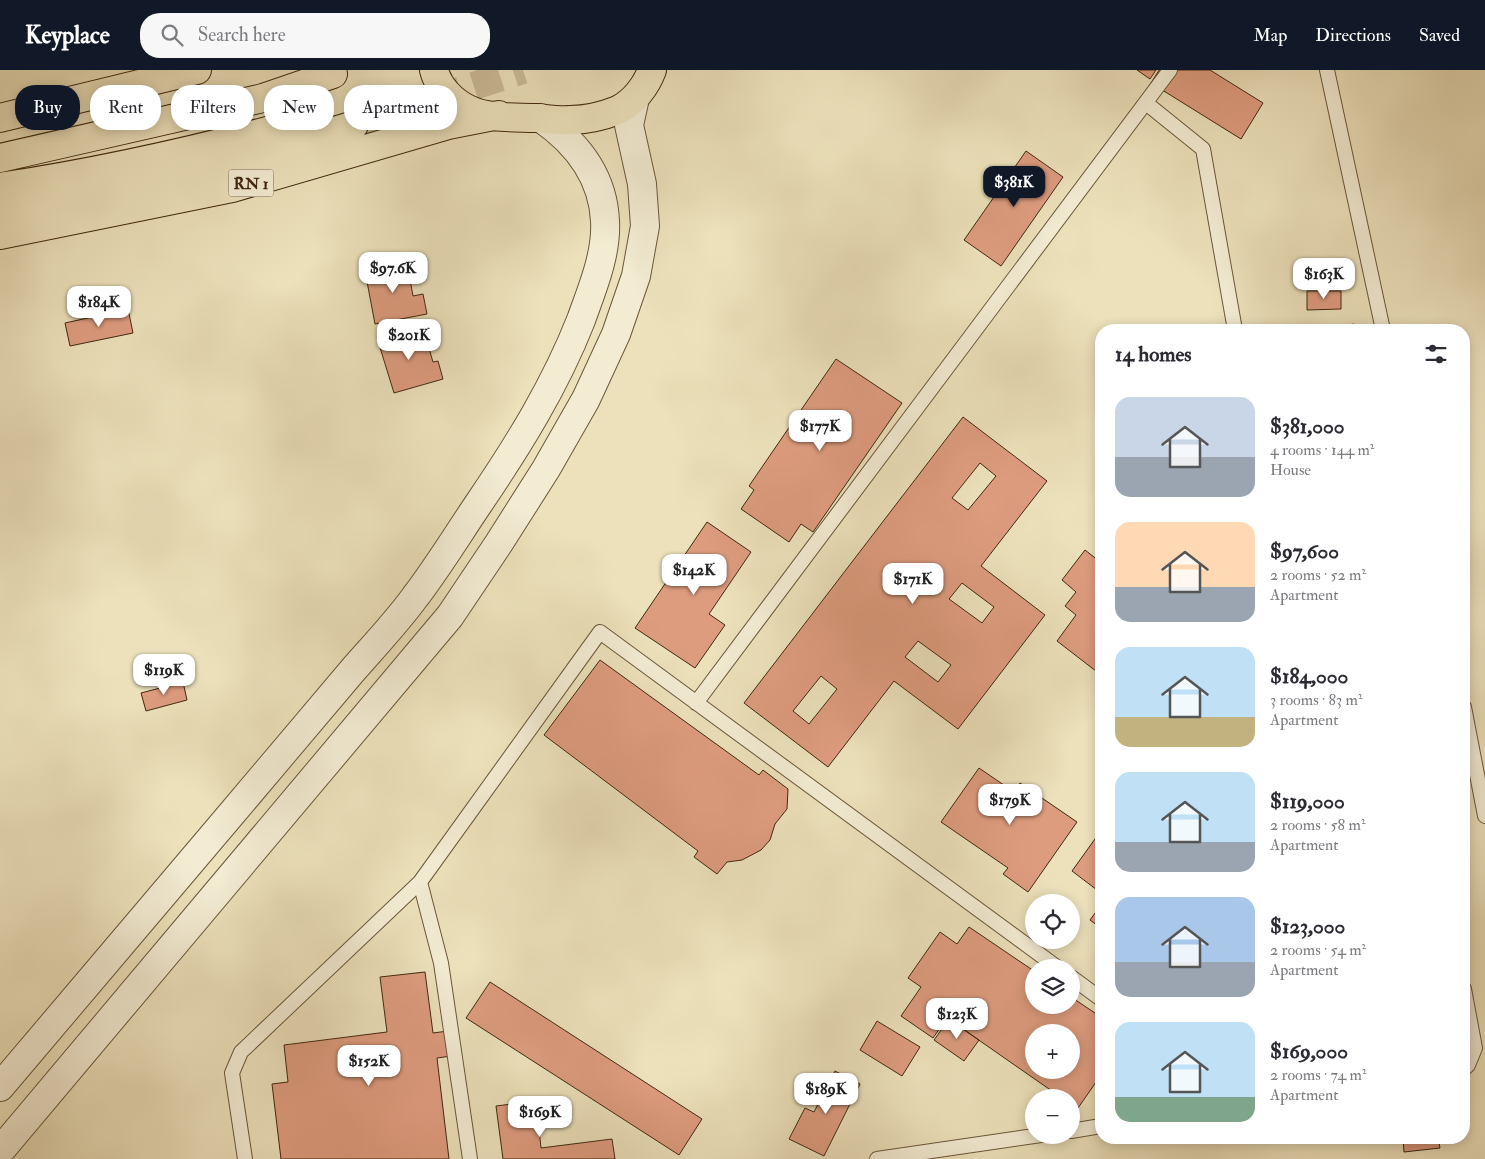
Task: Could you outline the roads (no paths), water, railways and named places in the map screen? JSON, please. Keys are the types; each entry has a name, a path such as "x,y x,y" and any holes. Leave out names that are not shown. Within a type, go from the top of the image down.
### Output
{"main road":[{"path":"0,118 197,70"},
{"path":"0,145 254,83 293,70"},
{"path":"434,70 442,88 469,110 487,115 569,120 595,118 619,109 650,80"},
{"path":"0,158 263,98 333,74"},
{"name":"RN 1","path":"0,235 232,188 448,126 499,116"},
{"path":"0,187 109,167 349,118 275,149 196,170 116,188 0,209"}],"street":[{"path":"0,1151 450,616 546,469 586,400 616,334 636,276 645,226 642,184 629,125 650,80"},
{"path":"0,1087 416,597 502,470 540,409 570,347 587,302 602,249 605,222 602,201 587,163 564,136 541,118"}],"lane":[{"path":"696,703 1170,70"},
{"path":"1328,70 1382,324"},
{"path":"1146,103 1203,149 1234,324"},
{"path":"245,1159 232,1073 241,1052 420,882 600,632 1046,959"},
{"path":"1470,738 1485,816"},
{"path":"420,882 441,963 470,1159"},
{"path":"1080,984 1095,995"},
{"path":"1470,1021 1475,1048 1470,1060"},
{"path":"1080,1129 1095,1127"},
{"path":"877,1159 1025,1137"}],"tunnel":[{"path":"457,91 523,70"}]}
